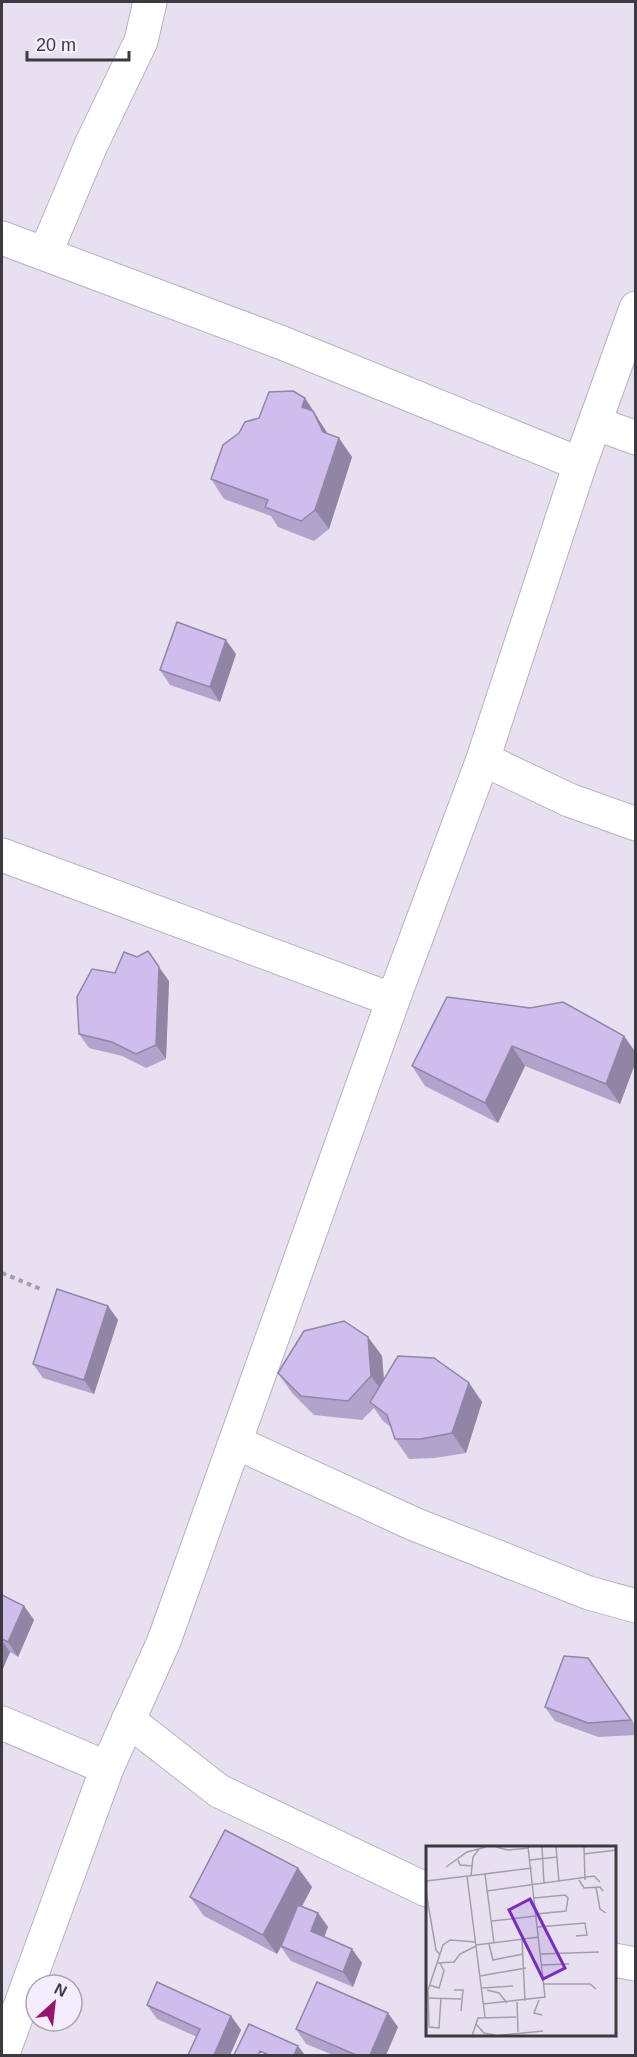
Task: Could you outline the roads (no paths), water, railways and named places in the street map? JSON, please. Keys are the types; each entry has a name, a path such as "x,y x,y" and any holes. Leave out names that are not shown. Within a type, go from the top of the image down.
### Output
{"street":[{"path":"45,254 91,145 141,41 150,2"},
{"path":"2,238 280,342 580,464"},
{"path":"2,2055 106,1768 164,1641 393,1000 483,759 580,464 636,308"},
{"path":"595,423 636,438"},
{"path":"483,759 569,800 636,824"},
{"path":"2,855 393,1000"},
{"path":"235,1442 414,1524 589,1593 636,1606"},
{"path":"128,1720 219,1791 426,1890"},
{"path":"2,1723 106,1768"},
{"path":"616,1960 636,1964"}]}
